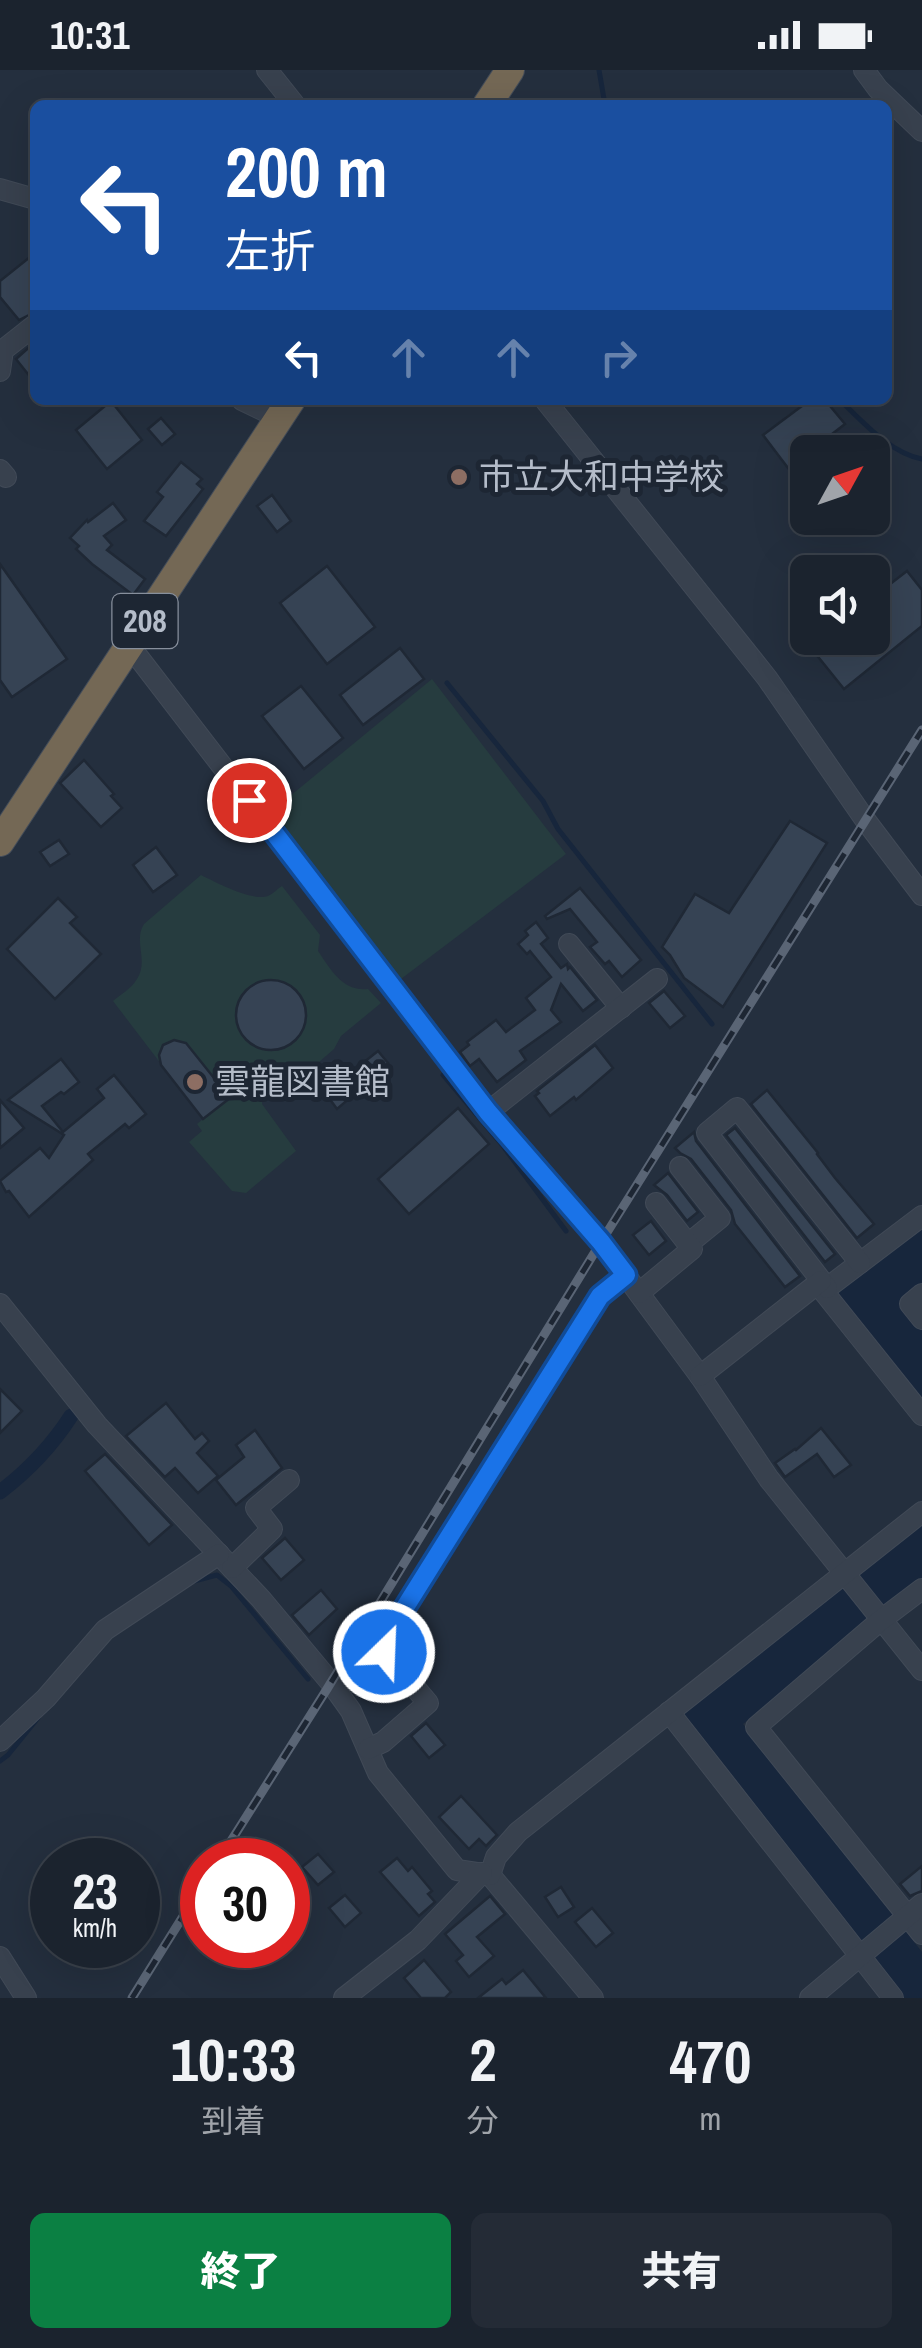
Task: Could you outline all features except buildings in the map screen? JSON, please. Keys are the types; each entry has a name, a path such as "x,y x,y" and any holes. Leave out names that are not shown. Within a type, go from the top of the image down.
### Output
{"highway":[{"path":"490,100 510,70"},
{"name":"208","path":"0,842 122,643 285,409"}],"street":[{"path":"266,70 292,100"},
{"path":"864,70 883,79 922,131"},
{"path":"0,189 30,198"},
{"path":"1,361 30,330"},
{"path":"548,405 766,678 922,895"},
{"path":"122,643 488,1112 601,1242 700,1376 769,1479 922,1670"},
{"path":"569,944 620,1008"},
{"path":"488,1112 658,979"},
{"path":"860,1263 737,1108 707,1133 922,1415"},
{"path":"680,1167 720,1218 688,1244"},
{"path":"639,1294 692,1249 656,1203"},
{"path":"700,1376 922,1216"},
{"path":"368,1750 383,1742 428,1702 384,1652 382,1644 600,1296 626,1275"},
{"path":"922,1294 910,1304 922,1319"},
{"path":"0,1304 97,1424 226,1561 331,1682 351,1710 378,1773 456,1870 486,1874 592,1998"},
{"path":"0,1742 46,1698 104,1630 226,1561 272,1528 256,1508 289,1480"},
{"path":"344,1998 418,1940 486,1874 518,1832 922,1512"},
{"path":"922,1588 756,1727 914,1909 922,1934"},
{"path":"669,1712 893,1998"},
{"path":"810,1998 914,1909"},
{"path":"0,1957 26,1998"}],"green space":[{"path":"432,679 566,854 397,982 267,815"},
{"path":"201,875 253,896 268,896 282,886 320,935 318,951 333,972 351,987 368,989 381,1003 341,1036 334,1049 319,1062 308,1068 290,1064 262,1096 262,1104 296,1151 246,1193 232,1191 189,1142 202,1131 197,1124 203,1119 113,1001 132,985 140,972 144,924"}],"water":[{"path":"922,1227 922,1288 901,1304 922,1330 922,1408 834,1294"},
{"path":"922,1521 922,1581 743,1724 922,1952 922,1998 903,1998 679,1713"}],"waterway":[{"path":"599,70 604,100"},
{"path":"845,405 888,443 922,459"},
{"path":"447,683 543,801 558,829 712,1024"},
{"path":"443,1075 503,1146 566,1231"},
{"path":"0,1492 39,1457 71,1416"},
{"path":"194,1581 217,1575 231,1586 308,1679"},
{"path":"0,1761 38,1718"}],"railway":[{"path":"233,1838 922,730"},
{"path":"132,1998 180,1921"}],"place":[{"name":"市立大和中学校","path":"459,477"},
{"name":"雲龍図書館","path":"195,1082"}],"route":[{"path":"249,800 488,1112 626,1275 600,1296 382,1644 384,1652"}]}
